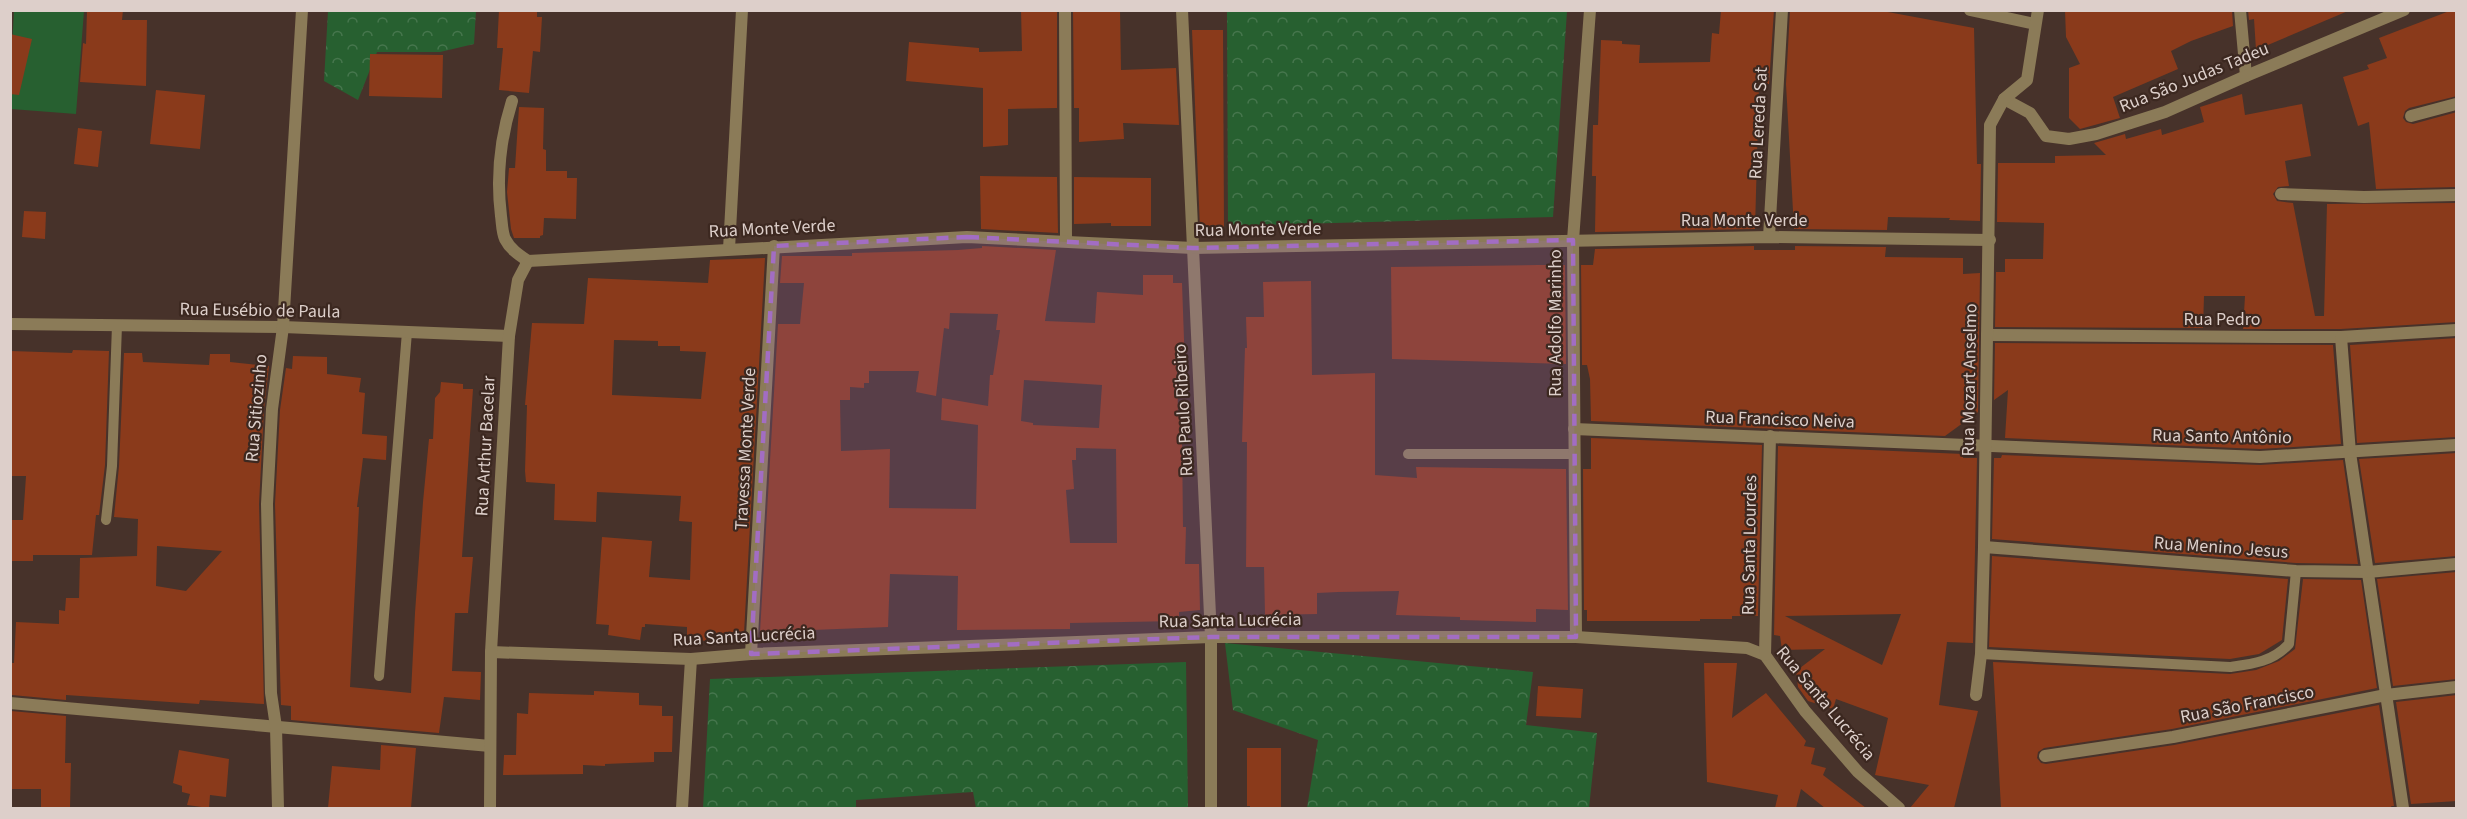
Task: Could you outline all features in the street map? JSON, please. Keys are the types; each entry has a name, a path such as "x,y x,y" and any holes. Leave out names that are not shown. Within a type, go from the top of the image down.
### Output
{"street":[{"name":"Rua Sitiozinho","path":"278,808 276,727 271,693 267,504 272,409 283,327 302,10"},
{"path":"729,249 742,10"},
{"path":"1065,10 1066,241"},
{"name":"Rua Paulo Ribeiro","path":"1182,10 1211,637 1211,808"},
{"name":"Rua Adolfo Marinho","path":"1576,637 1573,240 1590,10"},
{"name":"Rua Lereda Sat","path":"1769,237 1782,10"},
{"path":"1970,10 2035,24 2038,10"},
{"path":"2240,10 2246,76"},
{"name":"Rua São Judas Tadeu","path":"2004,99 2030,113 2046,135 2069,140 2107,131 2165,112 2404,10"},
{"name":"Rua Mozart Anselmo","path":"1976,695 1981,654 1984,547 1990,124 2004,99 2027,80 2035,24"},
{"path":"512,101 503,129 499,161 499,204 504,237 514,251 528,261"},
{"path":"2411,116 2457,104"},
{"path":"2281,194 2364,197 2457,195"},
{"name":"Rua Monte Verde","path":"528,261 967,237 1193,248 1769,237 1990,240"},
{"name":"Travessa Monte Verde","path":"751,654 774,246"},
{"name":"Rua Arthur Bacelar","path":"490,808 491,652 509,336 518,280 528,261"},
{"name":"Rua Eusébio de Paula","path":"10,324 283,327 509,336"},
{"name":"Rua Pedro","path":"1988,335 2341,337 2457,330"},
{"path":"2341,337 2350,453 2403,808"},
{"name":"Rua Francisco Neiva","path":"1574,429 1985,446"},
{"name":"Rua Santa Lourdes","path":"1765,654 1770,436"},
{"name":"Rua Santo Antônio","path":"1985,446 2260,457 2457,445"},
{"name":"Rua Menino Jesus","path":"1984,547 2296,571 2368,572 2457,564"},
{"name":"Rua Santa Lucrécia","path":"491,652 691,659 751,654 1211,637 1576,637 1747,648 1765,654 1805,711 1858,772 1899,808"},
{"path":"682,808 691,659"},
{"name":"Rua São Francisco","path":"2045,756 2173,737 2386,695 2457,687"},
{"path":"10,703 490,746"}],"lane":[{"path":"105,520 112,466 117,325"},
{"path":"379,676 407,332"},
{"path":"1407,454 1574,454"},
{"path":"1981,654 2230,667 2270,660 2289,644 2296,571"}],"highlighted area":[{"path":"967,237 1193,248 1573,240 1576,637 1211,637 751,654 774,246"}],"green space":[{"path":"14,11 84,11 76,114 11,109"},
{"path":"328,11 476,11 474,44 440,52 377,52 358,100 324,81"},
{"path":"1227,11 1567,11 1553,217 1228,226"},
{"path":"1225,643 1533,672 1526,725 1597,733 1589,808 1307,808 1318,740 1233,710"},
{"path":"1186,662 1188,808 976,808 973,792 856,800 856,808 703,808 710,679"}],"building":[{"path":"87,10 123,10 122,20 147,20 146,86 80,82 83,43 86,44"},
{"path":"499,10 537,10 537,17 542,17 540,52 533,51 529,93 499,90 503,48 497,48"},
{"path":"1021,10 1057,10 1057,108 1008,109 1008,145 983,147 983,88 906,81 909,42 979,48 979,52 1022,51"},
{"path":"1073,10 1120,10 1121,70 1176,68 1179,125 1123,123 1124,139 1079,142 1079,108 1074,108"},
{"path":"1721,10 1774,10 1769,84 1759,84 1755,229 1595,232 1596,176 1592,176 1593,125 1598,125 1601,40 1640,45 1639,63 1710,62 1712,33 1719,34"},
{"path":"1790,10 1877,10 1974,28 1977,164 1981,164 1980,221 1888,217 1887,230 1794,229 1786,84"},
{"path":"2065,10 2232,10 2233,26 2171,51 2178,69 2113,97 2120,118 2080,129 2069,118 2069,68 2080,64 2066,37"},
{"path":"2248,10 2348,11 2256,50 2254,19 2249,20"},
{"path":"2457,10 2457,96 2409,108 2405,111 2403,118 2406,122 2413,124 2457,112 2457,187 2376,189 2369,122 2358,126 2343,77 2369,69 2367,65 2387,58 2379,38"},
{"path":"1192,30 1223,30 1224,229 1200,229"},
{"path":"10,34 32,39 19,95 10,94"},
{"path":"370,54 443,55 442,98 369,96"},
{"path":"156,90 205,95 200,149 150,144"},
{"path":"2242,94 2245,115 2302,104 2311,156 2285,161 2289,186 2278,187 2273,194 2277,201 2293,203 2315,316 2324,316 2327,204 2457,203 2457,322 2341,329 2243,329 2245,296 2204,296 2203,328 1995,327 1996,272 2005,272 2005,259 2043,259 2044,223 1997,222 1998,163 2055,163 2055,156 2106,155 2094,143 2125,134 2126,139 2161,129 2162,135 2204,122 2200,107"},
{"path":"519,107 544,108 543,149 546,150 546,171 567,171 567,178 577,178 576,219 544,218 543,235 540,238 514,238 511,229 507,192 509,168 515,168"},
{"path":"78,128 102,131 98,167 74,164"},
{"path":"980,176 1057,177 1058,233 981,229"},
{"path":"1074,177 1151,178 1151,226 1111,226 1111,223 1074,224"},
{"path":"24,211 46,212 45,239 22,237"},
{"path":"982,246 1056,250 1045,321 1095,323 1097,292 1143,295 1143,275 1173,275 1173,283 1182,283 1185,368 1177,368 1178,415 1186,414 1184,436 1182,436 1183,527 1186,527 1185,564 1199,564 1200,610 1179,612 1179,621 1070,623 1070,629 957,630 958,576 890,574 888,627 760,632 778,324 800,324 804,283 780,283 782,256 852,256 852,253 982,248","holes":["950,313 998,314 996,330 1000,330 993,375 990,375 988,406 942,398 941,420 978,425 976,509 889,508 890,449 841,451 840,400 850,400 850,387 864,388 864,383 869,383 869,371 919,371 916,392 936,396 944,328 949,329","1024,380 1102,385 1099,428 1033,425 1033,423 1021,421","1076,448 1116,449 1117,543 1070,543 1066,490 1074,489 1072,460 1076,460"]},
{"path":"1754,246 1754,250 1795,250 1795,246 1886,247 1885,257 1963,258 1963,274 1980,273 1978,412 1945,436 1591,421 1590,379 1587,365 1582,365 1581,265 1593,265 1595,249"},
{"path":"765,258 744,633 741,633 741,640 687,641 687,627 645,624 645,627 642,627 640,640 608,635 609,625 596,624 602,537 652,541 649,577 690,580 692,522 679,521 681,496 597,492 596,522 554,520 555,484 526,482 527,405 525,405 532,323 584,324 588,278 708,283 710,260","holes":["614,340 658,341 658,346 680,346 680,351 706,352 701,399 612,395"]},
{"path":"1565,265 1566,364 1392,359 1391,267"},
{"path":"1311,281 1312,375 1375,373 1375,475 1417,478 1416,467 1566,469 1568,610 1536,609 1536,622 1396,615 1399,591 1338,592 1317,593 1317,614 1265,615 1264,567 1246,567 1247,442 1242,442 1245,348 1247,348 1246,317 1264,317 1263,282"},
{"path":"2457,338 2457,437 2357,443 2350,345"},
{"path":"1995,343 2333,345 2341,444 2260,449 2005,438 2008,390 1994,400"},
{"path":"73,350 109,351 105,465 92,555 33,555 33,561 10,561 10,520 23,520 26,476 10,476 10,351 72,353"},
{"path":"124,353 142,353 143,362 209,365 210,354 230,354 230,362 269,366 264,409 259,504 264,704 200,700 199,704 66,695 66,700 12,695 10,663 14,663 16,622 59,624 59,610 65,611 66,598 79,598 80,558 137,556 138,519 114,517 119,466","holes":["157,546 222,551 186,591 156,586"]},
{"path":"293,356 327,357 327,374 361,378 359,392 365,393 362,434 387,436 386,460 363,458 357,507 359,507 350,687 411,693 423,502 429,439 433,439 435,398 440,392 441,382 463,384 463,389 473,389 462,557 473,557 468,613 455,613 452,671 481,672 480,700 444,697 439,733 291,720 291,706 281,705 275,504 280,410 286,368 292,369"},
{"path":"1591,438 1762,445 1758,616 1732,616 1732,619 1700,619 1700,621 1587,621 1587,610 1584,610 1583,469 1591,469"},
{"path":"1778,446 1963,454 1963,458 1977,458 1973,643 1947,642 1939,705 1978,711 1954,808 1910,808 1929,785 1875,775 1888,718 1836,699 1833,709 1808,701 1798,687 1796,671 1825,649 1782,650 1780,636 1774,635","holes":["1901,614 1882,665 1785,616"]},
{"path":"2457,453 2457,556 2375,563 2359,459"},
{"path":"2002,455 2260,465 2343,460 2358,564 2296,563 1992,539 1994,458 2001,458"},
{"path":"1992,556 2288,579 2282,640 2259,654 2230,659 1989,647"},
{"path":"2457,572 2457,679 2393,686 2377,579"},
{"path":"2303,579 2361,580 2377,688 2172,729 2044,748 2038,752 2037,758 2041,763 2046,764 2174,745 2379,705 2394,806 2391,806 2392,808 2001,808 1993,662 2230,674 2256,670 2279,661 2295,649"},
{"path":"1704,663 1737,663 1732,718 1766,693 1806,741 1804,746 1815,748 1811,764 1826,768 1823,775 1866,808 1825,808 1801,789 1796,808 1775,808 1778,795 1707,782"},
{"path":"1538,686 1583,689 1581,718 1536,716"},
{"path":"594,691 639,693 639,705 662,706 662,716 673,716 672,752 654,752 654,762 605,764 605,766 583,765 583,774 503,775 504,755 516,755 517,713 528,714 529,693 594,695"},
{"path":"2457,695 2457,801 2411,804 2396,702"},
{"path":"11,711 66,716 65,763 71,763 70,808 41,808 41,789 10,789"},
{"path":"381,745 416,748 411,808 328,808 332,766 380,770"},
{"path":"1247,748 1281,748 1281,808 1250,808 1247,806"},
{"path":"179,750 229,759 226,797 210,795 209,808 187,805 190,794 182,792 182,786 173,783"}]}
